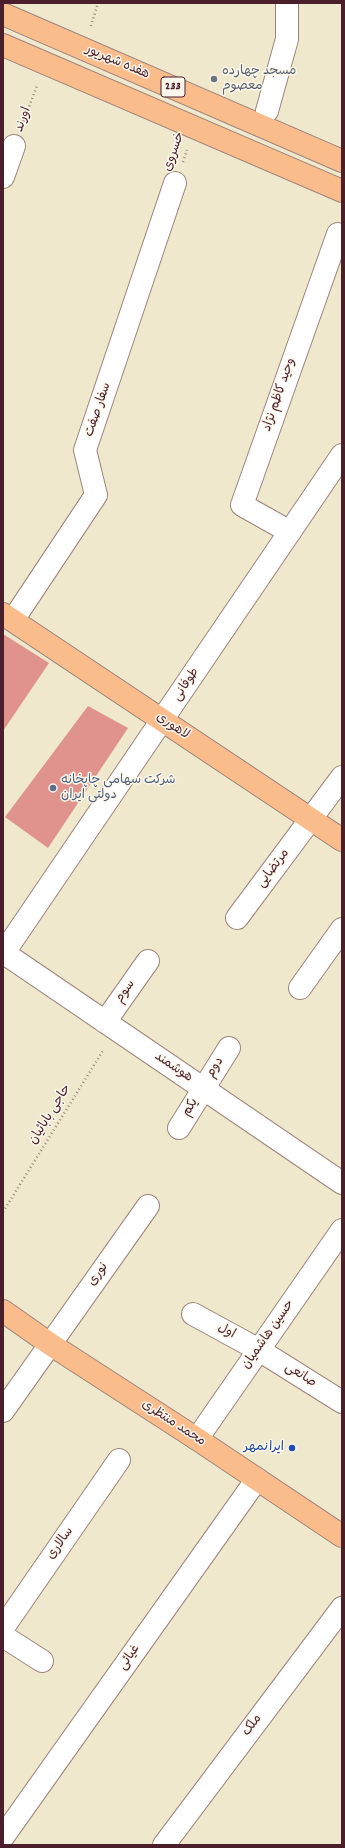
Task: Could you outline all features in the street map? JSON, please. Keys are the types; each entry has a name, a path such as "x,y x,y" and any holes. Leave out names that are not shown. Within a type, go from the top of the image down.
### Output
{"main road":[{"name":"هفده شهریور","path":"3,14 342,161"},
{"name":"233","path":"3,45 342,191"},
{"name":"لاهوری","path":"8,617 342,840"},
{"name":"محمد منتظری","path":"3,1311 50,1344 197,1439 342,1536"}],"street":[{"path":"267,110 287,39 287,3"},
{"name":"اورند","path":"3,177 14,146"},
{"name":"سفار صفت","path":"8,617 96,495 85,450 175,183"},
{"name":"وحید کاظم نژاد","path":"290,532 242,505 338,234"},
{"name":"طوفانی","path":"3,953 342,455"},
{"name":"مرتضایی","path":"237,918 312,820 342,777"},
{"path":"300,988 342,929"},
{"name":"هوشمند","path":"3,953 342,1183"},
{"name":"سوم","path":"110,1026 148,961"},
{"name":"دوم","path":"203,1089 229,1048"},
{"name":"یکم","path":"179,1128 203,1089"},
{"name":"نوری","path":"3,1411 148,1206"},
{"name":"حسین هاشمیان","path":"197,1439 342,1230"},
{"name":"اول","path":"193,1314 259,1350"},
{"name":"صانعی","path":"259,1350 342,1402"},
{"name":"سالاری","path":"3,1628 119,1460"},
{"name":"غیائی","path":"3,1837 257,1479"},
{"name":"ملک","path":"164,1845 342,1608"},
{"path":"3,1636 42,1661"}],"path":[{"name":"اورند","path":"14,146 45,63"},
{"name":"خسروی","path":"175,183 194,128"},
{"name":"حاجی بابائیان","path":"3,1212 110,1026"}],"building":[{"path":"3,634 49,663 3,731"},
{"path":"88,706 128,728 48,848 5,817"}],"place":[{"name":"مسجد چهارده معصوم","path":"214,79"},
{"name":"شرکت سهامی چاپخانه دولتی ایران","path":"53,788"},
{"name":"ایرانمهر","path":"292,1448"}]}
